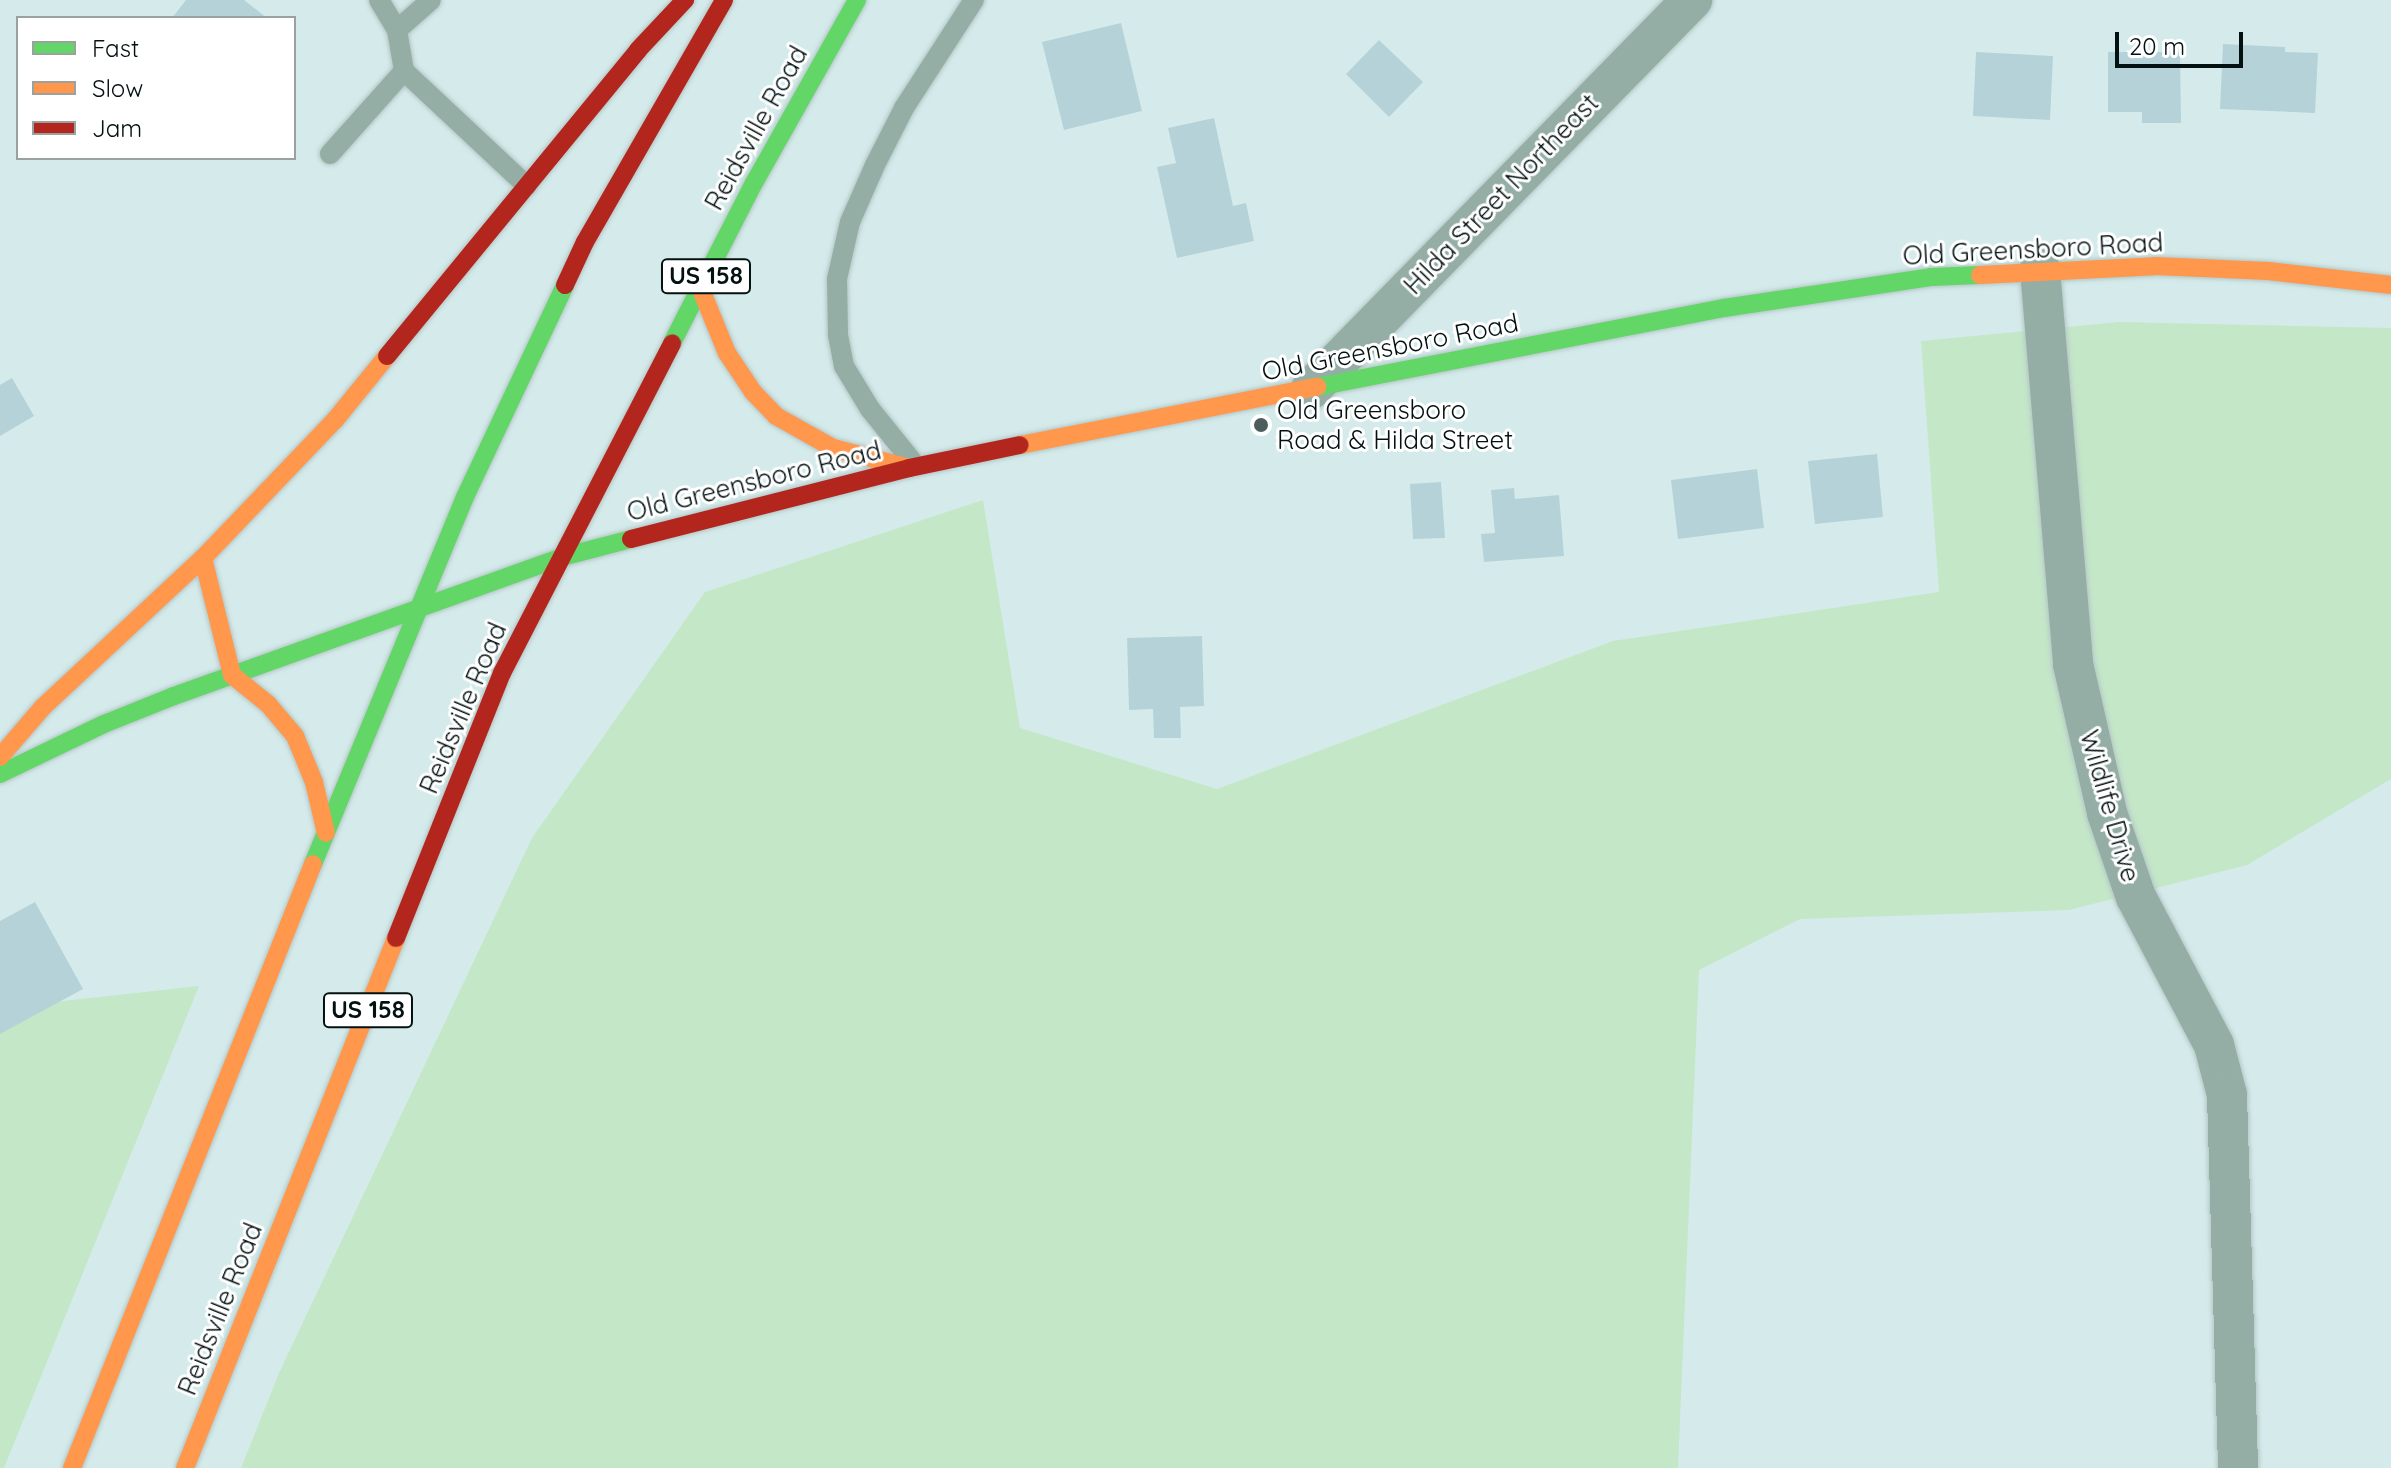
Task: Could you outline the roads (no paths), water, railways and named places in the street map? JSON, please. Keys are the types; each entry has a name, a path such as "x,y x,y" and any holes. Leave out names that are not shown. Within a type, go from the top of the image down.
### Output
{"main road":[{"path":"0,757 43,707 203,558 335,420 638,50 685,0"},
{"path":"72,1468 417,607 528,357 585,242 724,0"},
{"name":"Reidsville Road","path":"185,1468 502,673 700,287 857,0"},
{"name":"Old Greensboro Road","path":"0,774 104,724 417,607 562,557 913,468 1833,290 1931,277 2040,269 2155,266 2240,270 2391,285"},
{"path":"700,287 727,353 753,392 776,416 833,448 913,468"},
{"path":"203,558 232,675 268,704 295,736 314,782 326,833"}],"street":[{"name":"Hilda Street Northeast","path":"1311,389 1692,0"},
{"name":"Wildlife Drive","path":"2040,269 2073,664 2107,813 2136,897 2214,1045 2227,1095 2238,1468"}],"lane":[{"path":"379,0 397,30 404,71 527,186"},
{"path":"397,30 431,0"},
{"path":"913,468 870,409 844,366 838,335 837,279 850,222 875,165 904,108 974,0"},
{"path":"330,154 404,71"}],"place":[{"name":"Old Greensboro Road & Hilda Street","path":"1261,425"}]}
